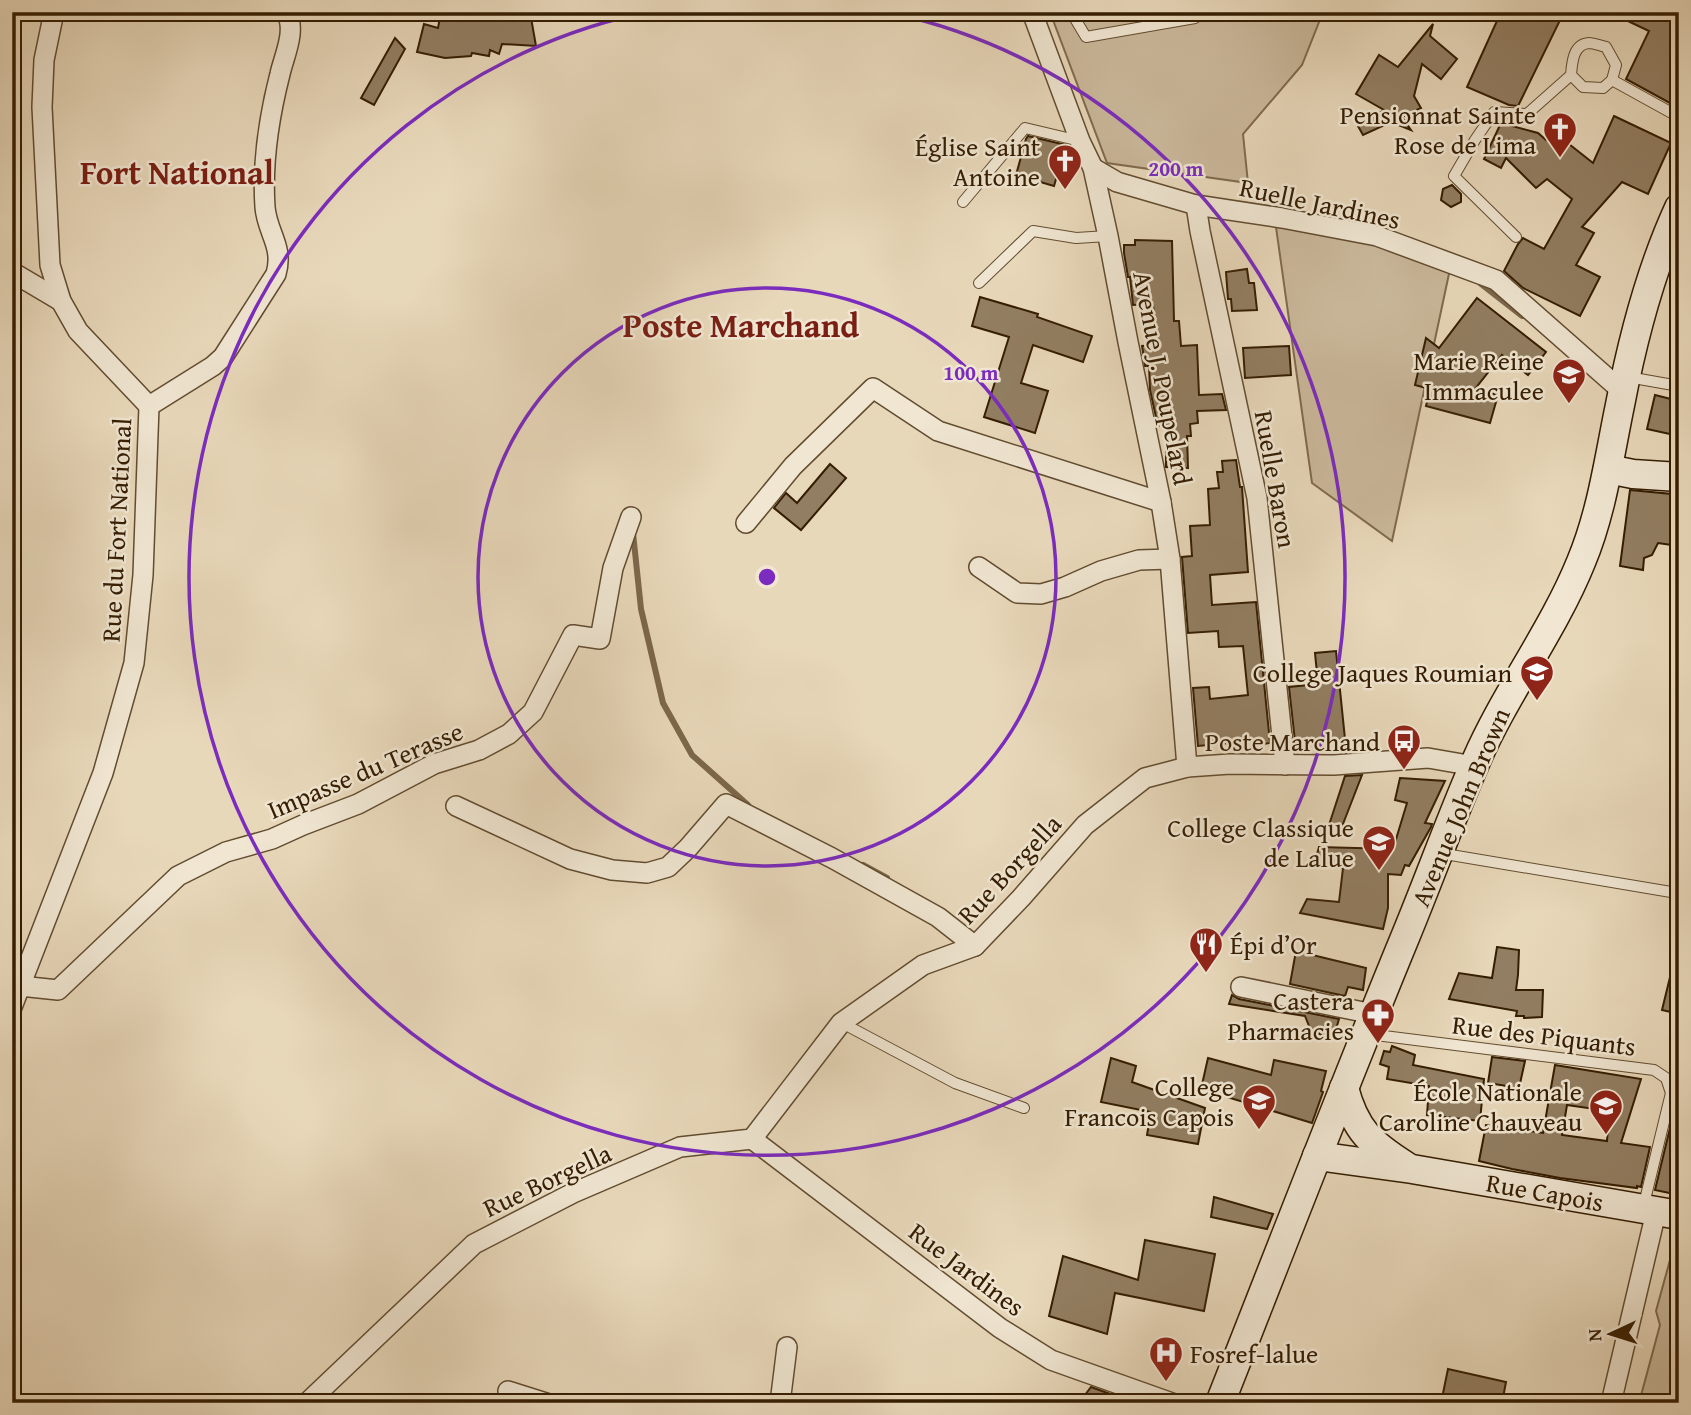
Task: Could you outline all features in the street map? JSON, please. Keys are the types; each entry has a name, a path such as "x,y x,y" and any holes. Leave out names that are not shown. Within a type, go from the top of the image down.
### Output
{"main road":[{"name":"Avenue John Brown","path":"1220,1403 1474,766 1495,720 1552,623 1591,537 1647,290 1679,208"},
{"path":"1608,468 1633,474 1679,477"},
{"name":"Rue Capois","path":"1344,1088 1352,1114 1366,1135 1412,1169"},
{"name":"Rue Capois","path":"1317,1156 1412,1169 1659,1212"}],"street":[{"path":"54,12 44,60 41,107 50,265 61,301 78,331 149,406"},
{"name":"Rue du Fort National","path":"12,1007 103,774 134,663 143,575 149,406 223,357 276,274 280,261 265,210 265,169 272,106 290,33 290,19 286,12"},
{"name":"Avenue J. Poupelard","path":"1032,12 1093,169 1108,236 1170,559 1187,767"},
{"name":"Ruelle Jardines","path":"1093,169 1117,182 1196,205 1377,236 1496,280 1624,384"},
{"name":"Ruelle Baron","path":"1196,205 1257,498 1285,765"},
{"path":"12,272 61,301"},
{"path":"746,523 793,466 873,388 938,431 1161,502"},
{"name":"Impasse du Terasse","path":"20,986 58,990 178,876 226,852 272,839 358,804 434,764 479,750 509,734 533,712 572,635 600,639 613,568 631,517"},
{"path":"979,567 1017,593 1041,594 1139,560 1170,559"},
{"name":"Rue Borgella","path":"307,1403 474,1244 573,1194 680,1147 752,1139 841,1023 923,965 975,946 1085,825 1145,778 1187,767 1230,764 1334,765 1427,758 1474,766"},
{"path":"456,806 570,859 612,870 647,873 668,867 726,804 939,917 975,946"},
{"path":"1241,987 1369,1024"},
{"name":"Rue Jardines","path":"752,1139 1000,1328 1051,1360 1172,1403"},
{"path":"1611,1403 1659,1212"},
{"path":"780,1403 788,1347"},
{"path":"508,1391 546,1403"}],"lane":[{"path":"1071,12 1086,37 1195,18 1201,12"},
{"path":"1590,43 1606,47 1616,65 1612,79 1602,88 1583,87 1572,75 1573,55 1582,45 1590,43"},
{"path":"1517,237 1454,176 1494,112 1527,114 1572,75"},
{"path":"1612,79 1679,117"},
{"path":"963,202 1025,128 1080,141"},
{"path":"979,282 1032,231 1076,239 1108,236"},
{"path":"1624,384 1679,386"},
{"path":"1439,853 1677,893"},
{"path":"841,1023 955,1083 1024,1108"},
{"name":"Rue des Piquants","path":"1369,1024 1654,1070 1666,1078 1671,1093 1659,1212"}],"shaded area":[{"path":"1050,12 1323,12 1302,65 1243,134 1248,183 1107,163"},
{"path":"1275,220 1377,239 1450,269 1392,541 1312,483"},
{"path":"1679,1237 1679,1403 1639,1403 1660,1325 1656,1311 1673,1249"}],"building":[{"path":"441,12 530,12 536,46 502,44 499,54 490,50 489,56 472,53 471,56 445,58 417,52 424,24 438,28"},
{"path":"1501,12 1564,12 1518,106 1509,105 1467,87"},
{"path":"1609,12 1679,12 1679,108 1626,79 1649,31"},
{"path":"1433,24 1430,36 1457,59 1441,79 1422,64 1414,96 1421,108 1402,117 1411,130 1391,122 1363,135 1358,126 1384,110 1356,94 1379,55 1398,67"},
{"path":"395,38 405,49 374,105 361,98"},
{"path":"1614,116 1671,143 1648,194 1622,182 1582,227 1594,233 1576,265 1600,277 1580,316 1523,288 1504,271 1523,238 1544,249 1572,199 1547,179 1536,188 1506,158 1501,168 1484,159 1501,123 1538,133 1546,140 1555,133 1593,163"},
{"path":"1028,136 1066,145 1054,186 1016,175"},
{"path":"1452,185 1461,194 1461,202 1451,207 1441,200 1443,189"},
{"path":"1135,240 1172,241 1174,321 1179,321 1181,346 1197,345 1199,395 1222,394 1226,410 1197,411 1198,423 1190,424 1191,436 1187,436 1188,468 1166,467 1166,425 1158,426 1150,390 1149,366 1145,366 1142,346 1156,345 1153,304 1133,305 1124,253 1124,245 1135,245"},
{"path":"1247,269 1249,283 1254,283 1257,310 1232,311 1231,299 1228,299 1226,272"},
{"path":"980,297 1038,314 1037,317 1092,336 1083,362 1033,345 1021,383 1048,391 1035,433 984,417 1009,337 972,326"},
{"path":"1477,298 1546,352 1528,375 1502,355 1475,389 1498,395 1490,423 1426,406 1430,389 1415,385 1426,338 1439,348"},
{"path":"1289,346 1291,375 1245,378 1243,348"},
{"path":"1655,395 1679,401 1679,436 1647,429"},
{"path":"1236,460 1242,487 1248,572 1210,575 1212,605 1256,602 1270,743 1263,744 1263,740 1198,746 1193,688 1209,687 1210,699 1248,695 1243,646 1219,647 1218,631 1188,633 1182,557 1192,556 1190,526 1210,525 1208,489 1219,488 1217,472 1223,472 1222,461"},
{"path":"830,464 846,478 801,530 774,508 786,493 797,503"},
{"path":"1630,490 1672,494 1672,513 1679,514 1679,546 1658,543 1652,555 1644,558 1643,570 1620,566"},
{"path":"1336,651 1345,739 1324,742 1324,738 1295,741 1289,687 1318,684 1315,653"},
{"path":"1362,775 1341,829 1329,825 1345,776"},
{"path":"1400,778 1445,781 1425,823 1432,824 1431,827 1409,866 1405,865 1401,875 1388,874 1388,908 1383,929 1300,913 1307,899 1339,902 1343,868 1314,865 1319,847 1393,849 1407,803 1395,800"},
{"path":"1497,947 1519,950 1516,990 1543,990 1542,1017 1524,1018 1516,1016 1517,1011 1449,999 1459,973 1492,978"},
{"path":"1296,951 1366,968 1363,990 1348,987 1345,996 1290,984"},
{"path":"1673,965 1679,966 1679,1014 1662,1010"},
{"path":"1232,995 1239,999 1339,1019 1333,1039 1311,1031 1305,1016 1229,1004"},
{"path":"1392,1046 1415,1055 1413,1065 1484,1079 1480,1121 1427,1115 1429,1086 1387,1079 1389,1067 1380,1064 1384,1051 1390,1052"},
{"path":"1492,1057 1525,1061 1519,1088 1488,1083"},
{"path":"1111,1058 1136,1066 1132,1082 1205,1108 1198,1144 1147,1135 1151,1112 1101,1102"},
{"path":"1208,1058 1271,1075 1274,1060 1326,1071 1321,1091 1323,1092 1312,1123 1201,1089"},
{"path":"1672,1061 1679,1061 1679,1195 1655,1190 1678,1095 1670,1071"},
{"path":"1555,1065 1641,1079 1621,1143 1650,1147 1641,1187 1560,1178 1479,1161 1486,1125 1543,1133","holes":["1567,1105 1609,1111 1607,1141 1562,1135"]},
{"path":"1214,1197 1273,1214 1267,1229 1211,1217"},
{"path":"1145,1240 1215,1254 1204,1311 1115,1293 1107,1334 1049,1316 1063,1256 1138,1280"},
{"path":"1448,1369 1506,1382 1502,1403 1441,1403"},
{"path":"1091,1387 1135,1403 1103,1403 1085,1395"}],"waterway":[{"path":"1481,284 1522,316"},
{"path":"633,533 641,609 663,703 692,755 748,805"},
{"path":"863,865 887,878"}],"place":[{"name":"Pensionnat Sainte Rose de Lima","path":"1560,159"},
{"name":"Église Saint Antoine","path":"1065,191"},
{"name":"Marie Reine Immaculee","path":"1569,405"},
{"name":"College Jaques Roumian","path":"1537,702"},
{"name":"Poste Marchand","path":"1404,771"},
{"name":"College Classique de Lalue","path":"1379,872"},
{"name":"Épi d’Or","path":"1206,974"},
{"name":"Castera Pharmacies","path":"1378,1045"},
{"name":"College Francois Capois","path":"1259,1131"},
{"name":"École Nationale Caroline Chauveau","path":"1606,1136"},
{"name":"Fosref-lalue","path":"1166,1383"}],"district":[{"name":"Fort National","path":"177,172"},
{"name":"Poste Marchand","path":"741,325"}]}
